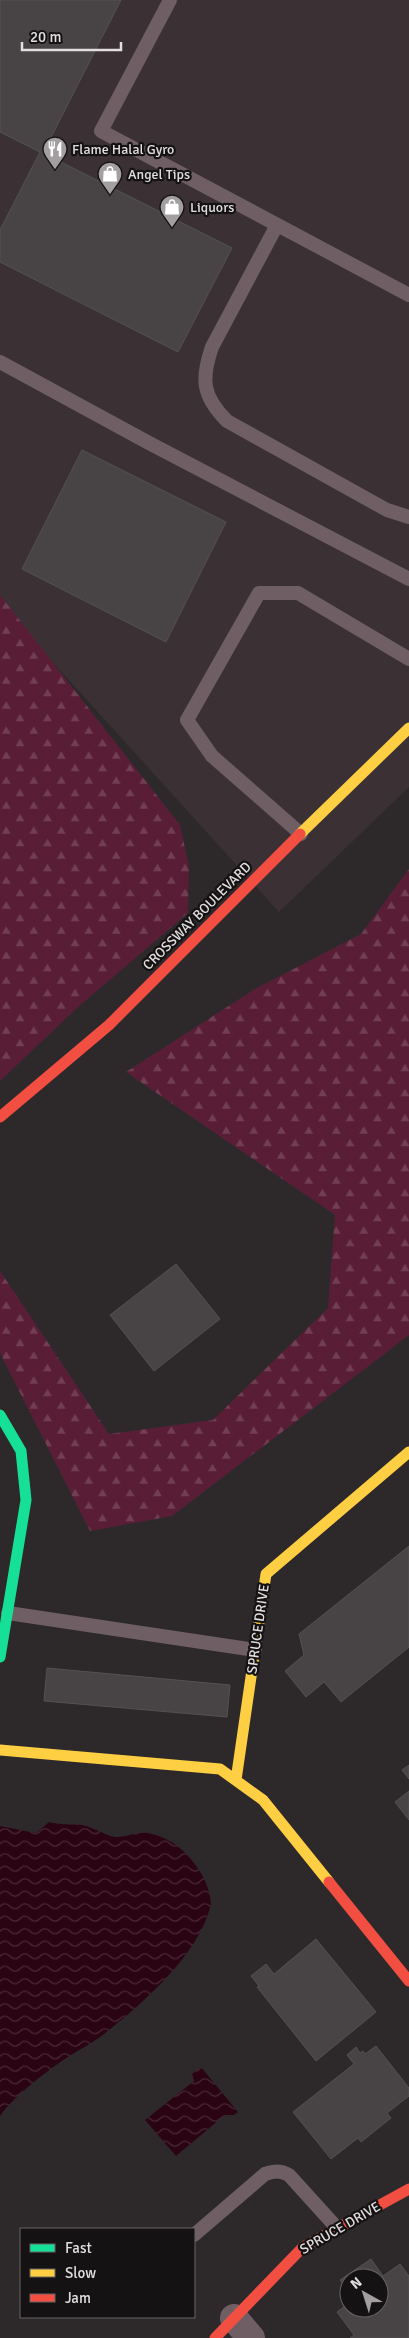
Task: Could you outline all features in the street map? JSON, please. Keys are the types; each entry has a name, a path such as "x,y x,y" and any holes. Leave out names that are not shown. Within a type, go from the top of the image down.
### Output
{"street":[{"name":"CROSSWAY BOULEVARD","path":"0,1117 109,1025 409,728"},
{"path":"0,1415 21,1452 26,1500 0,1657"},
{"name":"SPRUCE DRIVE","path":"236,1780 266,1574 409,1452"},
{"path":"0,1750 220,1769 262,1800 408,1977"},
{"name":"SPRUCE DRIVE","path":"215,2338 243,2328 303,2246 409,2189"}],"lane":[{"path":"170,0 100,131 409,295"},
{"path":"277,225 212,347 207,361 205,389 213,408 226,421 387,510 409,518"},
{"path":"0,362 149,443 409,579"},
{"path":"301,834 212,756 187,720 258,593 298,593 409,659"},
{"path":"8,1613 255,1650"},
{"path":"195,2235 265,2174 274,2171 282,2171 289,2176 337,2228"}],"shaded area":[{"path":"0,0 409,0 409,787 279,912 0,604"}],"green space":[{"path":"0,595 180,825 189,867 188,913 78,1007 0,1081"},
{"path":"409,869 409,1335 172,1516 90,1531 0,1353 0,1271 109,1434 213,1420 328,1308 335,1215 126,1072 255,989 361,934"}],"water":[{"path":"49,1822 82,1825 115,1837 146,1833 172,1842 188,1856 201,1873 207,1885 211,1904 204,1926 194,1943 181,1961 151,1994 100,2037 60,2062 32,2084 0,2116 0,1826 36,1833"},
{"path":"201,2067 238,2112 234,2115 225,2115 176,2156 145,2120 194,2081 192,2074"}],"building":[{"path":"0,0 121,0 43,153 232,248 178,352 0,262 0,230 40,152 0,132"},
{"path":"82,450 226,522 166,642 22,569"},
{"path":"176,1264 220,1319 154,1371 110,1315"},
{"path":"409,1546 409,1647 341,1702 324,1682 306,1697 285,1671 304,1655 299,1634"},
{"path":"47,1668 230,1685 227,1717 44,1701"},
{"path":"409,1765 409,1779 402,1770"},
{"path":"409,1791 409,1820 395,1802"},
{"path":"316,1939 376,2012 316,2061 257,1987 259,1986 251,1976 266,1964 274,1974"},
{"path":"376,2046 409,2088 409,2096 387,2113 391,2118 361,2142 358,2138 331,2159 293,2112 354,2064 347,2055 356,2047 360,2053 363,2051 365,2054"},
{"path":"371,2259 377,2268 358,2268"},
{"path":"400,2264 409,2276 409,2338 350,2338 354,2335 341,2318 389,2318 389,2272"}],"traffic: fast":[{"path":"0,1415 21,1451 26,1500 0,1657"}],"traffic: slow":[{"path":"300,834 409,728"},
{"path":"236,1780 266,1574 409,1452"},
{"path":"0,1750 220,1769 263,1800 329,1882"}],"traffic: jam":[{"path":"0,1117 109,1025 300,834"},
{"path":"329,1882 409,1981"},
{"path":"215,2338 303,2247 409,2189"}],"place":[{"name":"Flame Halal Gyro","path":"55,170"},
{"name":"Angel Tips","path":"110,195"},
{"name":"Liquors","path":"172,228"}]}
